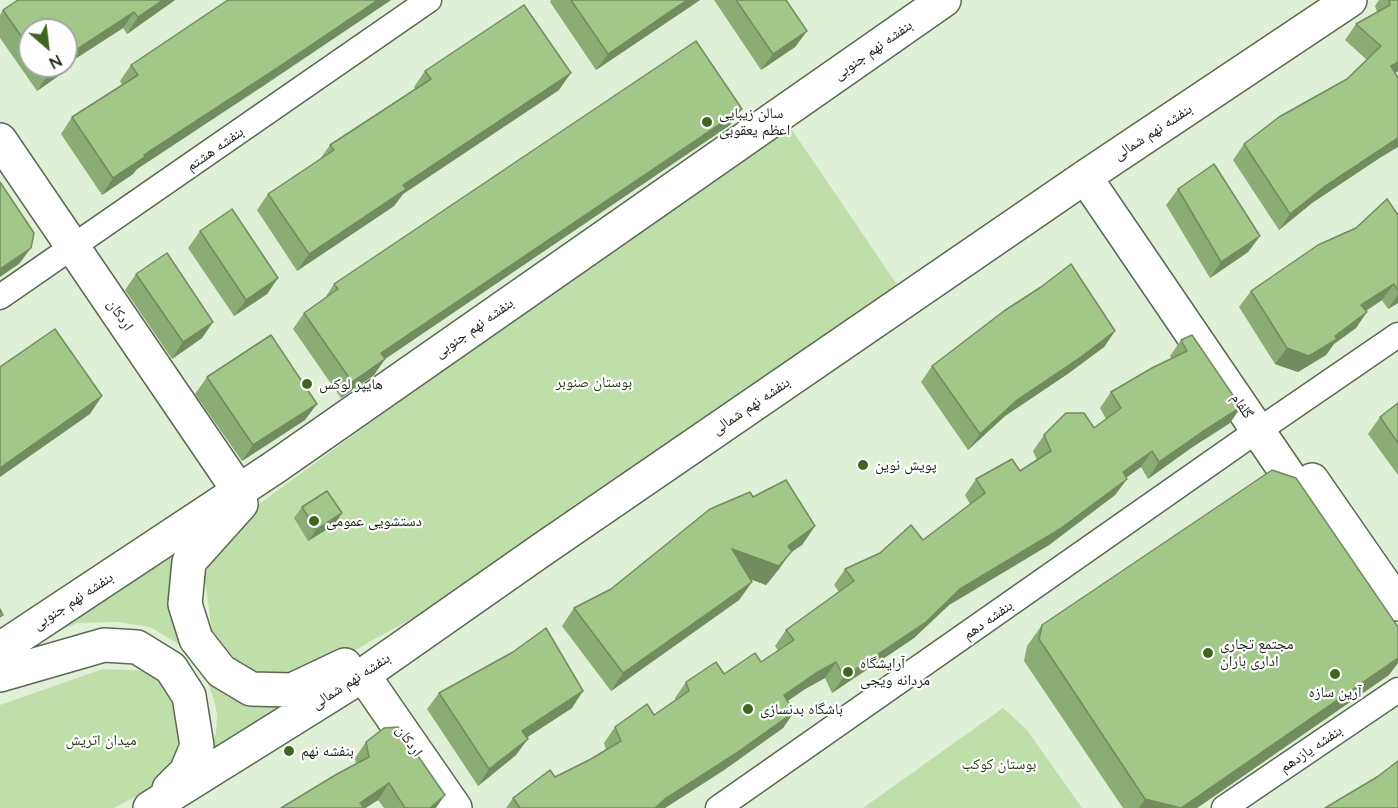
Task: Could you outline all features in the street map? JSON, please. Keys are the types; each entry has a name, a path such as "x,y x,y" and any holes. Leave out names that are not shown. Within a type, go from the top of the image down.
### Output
{"main road":[{"name":"بنفشه نهم جنوبی","path":"0,649 275,467 944,0"},
{"name":"بنفشه نهم شمالی","path":"149,808 363,675 1092,172 1350,0"},
{"name":"اردکان","path":"0,140 239,491"},
{"name":"گلفام","path":"1092,172 1265,426 1398,637"},
{"name":"گلفام","path":"1265,426 1398,604"},
{"path":"275,467 189,562 185,604 195,639 221,671 251,689 292,690 341,667 390,642 540,551"},
{"path":"0,675 104,645 136,647 171,668 189,696 197,746 186,772 149,808"},
{"name":"اردکان","path":"363,675 455,808"}],"street":[{"name":"بنفشه هشتم","path":"0,297 429,0"},
{"name":"بنفشه دهم","path":"717,808 1398,335"},
{"name":"بنفشه یازدهم","path":"1224,808 1398,690"}],"green space":[{"name":"بوستان صنوبر","path":"790,127 900,289 431,608 330,664 282,679 243,669 212,630 204,575 232,524 498,329"},
{"path":"195,535 171,615 180,645 150,627 118,622 78,623 33,642"},
{"name":"میدان اتریش","path":"103,669 150,671 168,688 183,712 176,753 159,784 114,808 0,808 0,705"},
{"path":"204,674 219,690 241,700 299,698 204,760 216,734 217,714"},
{"name":"بوستان کوکب","path":"1003,708 1027,730 1082,808 863,808"}],"building":[{"path":"18,0 163,0 138,17 134,12 78,49 78,18 18,18 18,32 3,10"},
{"path":"228,0 378,0 144,155 145,157 113,178 72,117 138,75 131,65"},
{"path":"571,0 687,0 608,54"},
{"path":"736,0 786,0 807,31 773,54"},
{"path":"1389,0 1398,0 1398,62 1391,66 1398,78 1398,138 1324,187 1290,214 1244,144 1279,117 1347,79 1381,46 1356,24 1390,5"},
{"path":"524,5 571,73 403,185 406,189 309,254 268,194 334,150 330,145 431,79 425,71"},
{"path":"696,41 742,109 381,353 385,359 352,382 304,313 338,289 334,284"},
{"path":"1214,164 1260,236 1221,262 1178,189"},
{"path":"0,182 34,233 31,248 0,269"},
{"path":"1387,199 1398,215 1398,291 1394,284 1361,305 1367,312 1335,336 1337,339 1309,356 1287,348 1251,291 1318,245 1356,228"},
{"path":"232,209 278,278 246,300 200,231"},
{"path":"167,253 213,322 183,342 136,274"},
{"path":"1071,264 1115,331 1017,400 980,434 932,366"},
{"path":"55,329 102,396 0,468 0,367"},
{"path":"271,335 317,404 253,445 207,377"},
{"path":"1192,335 1241,407 1159,462 1152,451 1123,472 1127,479 1060,529 960,589 926,622 844,677 836,662 816,673 784,695 794,712 735,754 665,799 655,808 520,808 513,798 550,770 555,777 621,741 615,727 647,704 654,715 689,691 686,682 716,662 724,674 755,653 761,662 794,640 786,630 854,581 845,569 880,553 911,525 923,540 985,493 976,479 1012,459 1020,471 1051,451 1044,435 1066,413 1084,413 1094,428 1121,408 1111,392 1187,351 1181,340"},
{"path":"1398,403 1398,443 1380,417"},
{"name":"مجتمع تجاری اداری باران","path":"1272,470 1296,478 1398,627 1398,658 1181,808 1145,799 1039,639 1042,625"},
{"path":"786,480 815,526 788,546 792,551 779,566 732,549 752,582 623,673 574,608 611,589 710,509 750,492 753,497"},
{"path":"327,491 342,513 316,530 302,507"},
{"path":"546,628 583,691 522,731 528,739 489,769 439,693 513,652"},
{"path":"398,727 445,795 430,808 405,808 389,783 360,803 364,808 281,808 369,757 366,742 384,728"},
{"path":"1398,761 1398,808 1325,808 1377,777"}],"place":[{"name":"سالن زیبایی اعظم یعقوبی","path":"707,122"},
{"name":"هایپر لوکس","path":"307,384"},
{"name":"پویش نوین","path":"863,465"},
{"name":"دستشویی عمومی","path":"314,521"},
{"name":"مجتمع تجاری اداری باران","path":"1208,653"},
{"name":"آرایشگاه مردانه ویجی","path":"848,672"},
{"name":"آرین سازه","path":"1335,674"},
{"name":"باشگاه بدنسازی","path":"748,709"},
{"name":"بنفشه نهم","path":"289,751"}]}
